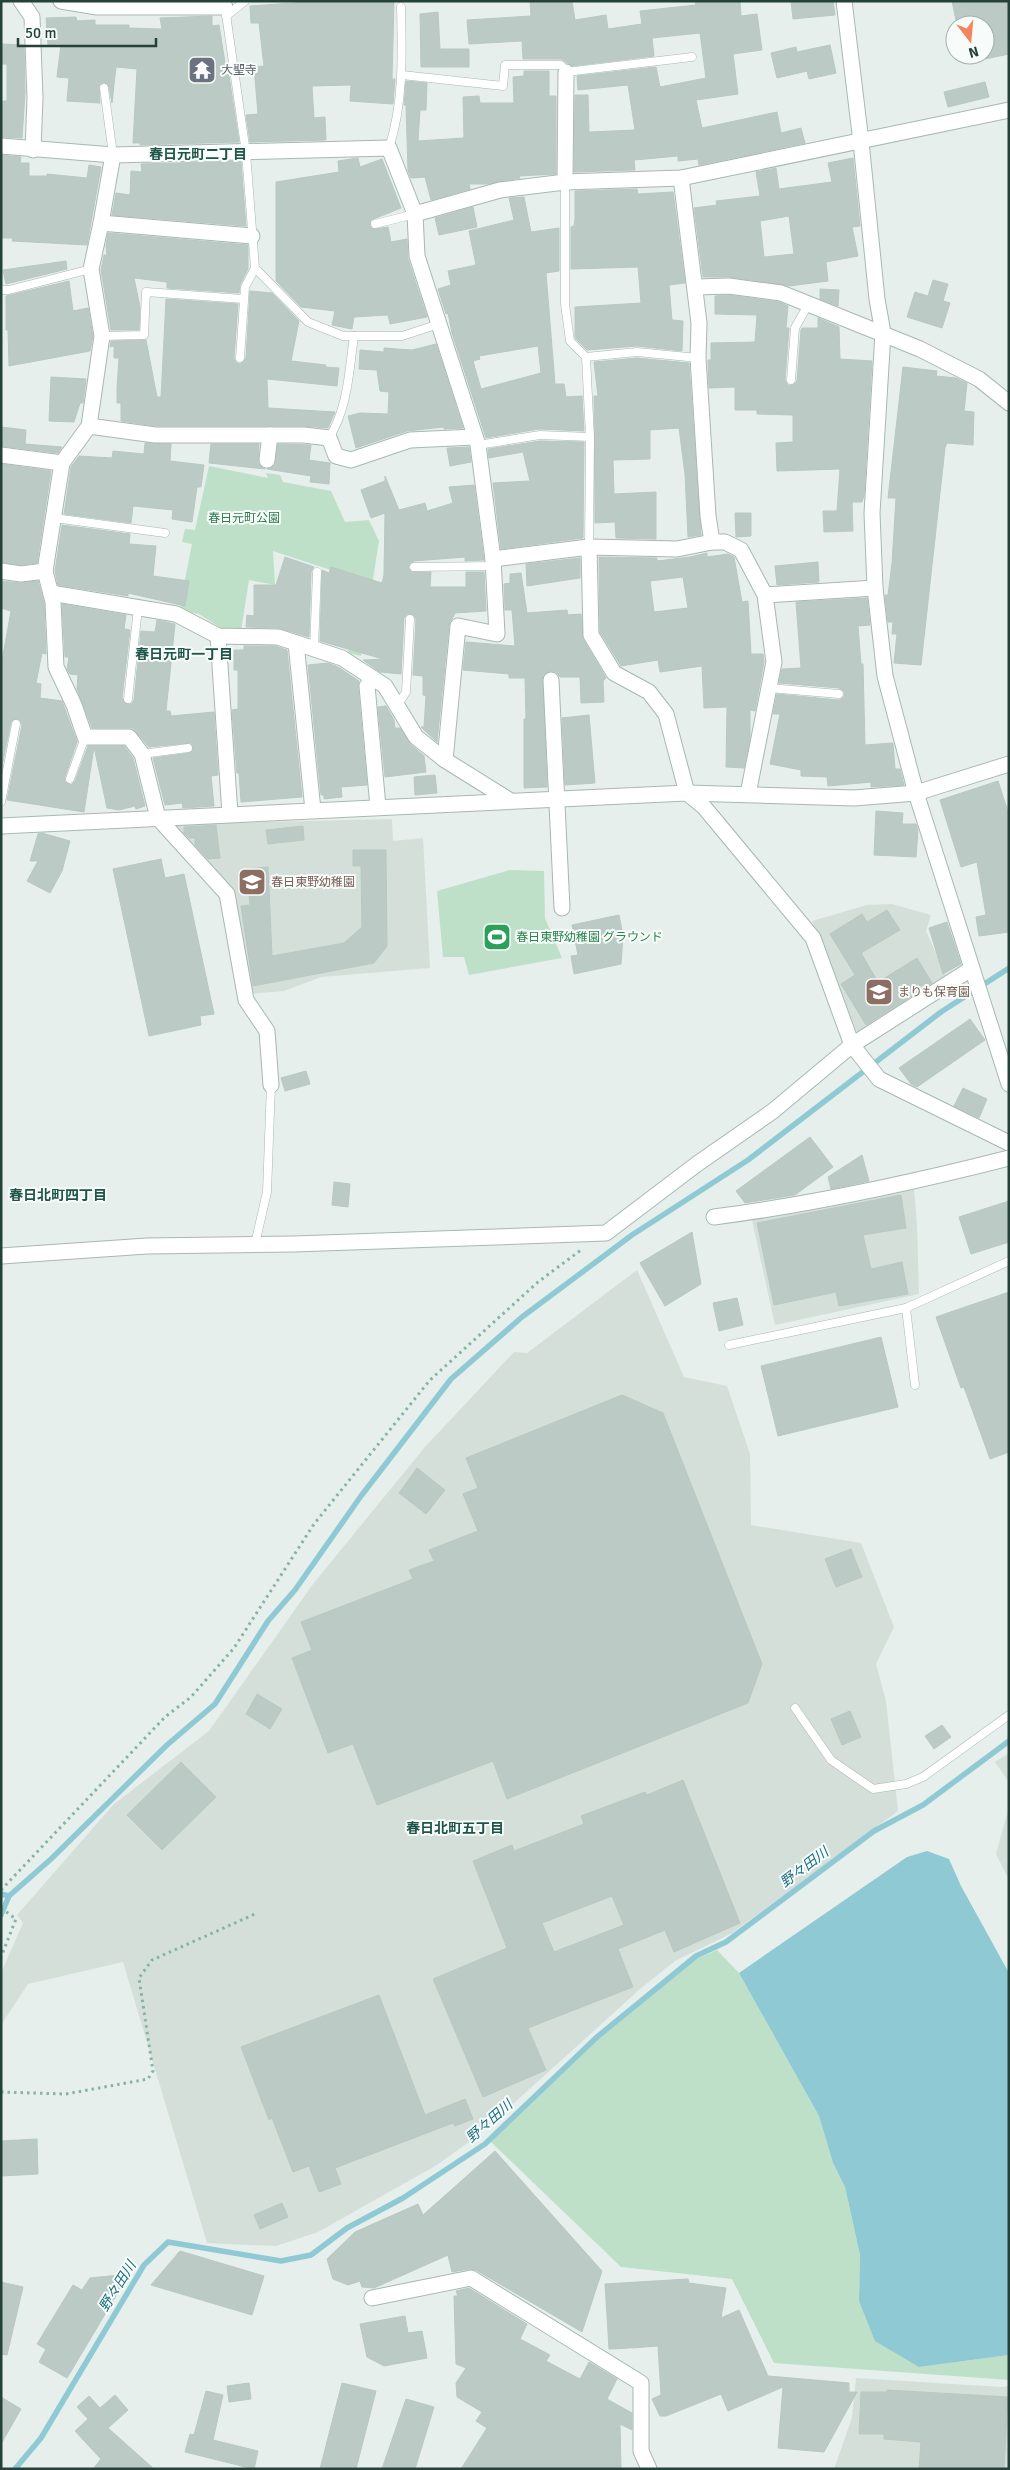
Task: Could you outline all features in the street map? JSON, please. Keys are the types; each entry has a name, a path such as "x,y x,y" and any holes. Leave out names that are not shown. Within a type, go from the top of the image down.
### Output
{"street":[{"path":"21,1 32,17 35,98 33,150"},
{"path":"61,1 225,12"},
{"path":"844,1 877,299 883,333 872,512 875,588 885,676 916,793 1009,1084"},
{"path":"565,182 566,72"},
{"path":"415,214 500,190 565,182 681,178 1009,110"},
{"path":"1,146 113,155 389,148 415,214 417,256 477,441 494,562 497,634 458,626 445,760"},
{"path":"113,155 91,269 102,336 89,426 62,463 46,571 50,593 56,667 74,705 85,737 129,737 142,754 158,818 227,894 246,1000 267,1031 271,1085"},
{"path":"681,178 696,287 699,323 698,358 708,516 712,542"},
{"path":"101,223 252,236"},
{"path":"696,287 729,286 781,293 809,303 883,333 979,379 1009,403"},
{"path":"89,426 155,435 270,435 329,438 336,456 351,460 410,440 477,441"},
{"path":"268,460 270,435"},
{"path":"1,455 62,463"},
{"path":"494,562 589,547 677,549 712,542 725,542 741,550 765,595 774,662 748,794"},
{"path":"589,547 591,635 614,673 649,692 666,714 687,793 704,807 813,938 854,1049 879,1080 1009,1143"},
{"path":"1,571 21,574 46,571"},
{"path":"765,595 875,588"},
{"path":"50,593 176,614 218,636 278,637 342,658 385,686 416,737 445,760 509,800"},
{"path":"218,636 230,814"},
{"path":"296,643 313,810"},
{"path":"373,678 367,686 378,806"},
{"path":"550,680 562,908"},
{"path":"1,826 378,806 687,793 854,798 916,793 1009,764"},
{"path":"1,1256 147,1246 606,1232 854,1049 972,972"},
{"path":"714,1217 784,1208 933,1178 1009,1158"},
{"path":"372,2298 471,2278 641,2383 641,2451 649,2469"}],"lane":[{"path":"240,358 245,287 255,268 246,153 225,12 245,1"},
{"path":"389,148 395,129 402,75 401,7"},
{"path":"402,75 503,86 505,65 561,65 566,72 692,57"},
{"path":"104,88 113,155"},
{"path":"565,182 565,304 570,341 586,356 590,437 589,547"},
{"path":"375,224 415,214"},
{"path":"255,268 308,322 343,336 402,336 439,324"},
{"path":"1,290 9,290 91,269"},
{"path":"102,336 144,334 146,292 243,299"},
{"path":"791,380 795,328 809,303"},
{"path":"329,438 336,426 344,403 354,336"},
{"path":"586,356 637,352 698,358"},
{"path":"477,441 540,435 590,437"},
{"path":"54,518 165,533"},
{"path":"414,568 494,562"},
{"path":"314,649 317,572"},
{"path":"128,699 138,608"},
{"path":"397,706 406,692 410,619"},
{"path":"769,688 839,694"},
{"path":"1,802 16,724"},
{"path":"70,779 85,737"},
{"path":"142,754 188,748"},
{"path":"256,1244 267,1192 271,1085"},
{"path":"729,1345 906,1308 1009,1261"},
{"path":"906,1308 915,1386"},
{"path":"795,1708 831,1760 873,1789 906,1784 923,1777 1009,1715"}],"path":[{"path":"2,1889 164,1717 191,1697 234,1648 314,1524 430,1380 538,1282 583,1249"},
{"path":"1,1908 16,1920 1,1957"},
{"path":"1,2092 66,2094 148,2079 154,2071 139,1978 152,1960 255,1914"}],"shaded area":[{"path":"392,819 393,841 423,838 430,968 321,977 284,991 249,994 235,898 174,829 177,824"},
{"path":"892,904 931,915 926,931 947,979 857,1032 812,921 867,905"},
{"path":"914,1188 919,1294 775,1325 752,1220"},
{"path":"637,1270 684,1377 727,1386 750,1454 751,1525 861,1543 894,1627 876,1664 886,1701 898,1811 732,1933 675,1961 640,1989 481,2133 437,2165 318,2232 276,2246 207,2243 123,1962 28,1984 1,2025 1,1973 23,1923 17,1915 114,1804 209,1731 313,1584 425,1447 514,1352 527,1353"},
{"path":"1009,1753 1009,1782 995,1762"},
{"path":"1009,1807 1009,1880 996,1854"},
{"path":"856,2378 1009,2386 1009,2469 834,2469 852,2418"}],"green space":[{"name":"春日元町公園","path":"209,466 268,478 266,473 280,475 283,482 331,491 345,522 369,520 379,541 361,656 348,653 358,579 273,551 275,585 249,580 241,631 221,628 199,614 179,610 192,544 182,542 185,529 195,530"},
{"name":"春日東野幼稚園 グラウンド","path":"510,870 544,871 545,918 562,958 469,975 464,957 443,957 437,891"},
{"path":"717,1950 739,1973 819,2116 833,2163 845,2187 860,2255 859,2301 919,2367 1009,2355 1009,2380 774,2363 732,2279 621,2267 491,2142 577,2057 692,1961"}],"water":[{"path":"927,1851 949,1859 961,1886 1009,1973 1009,2355 919,2367 875,2341 859,2301 860,2255 845,2187 833,2163 819,2116 739,1973 907,1857"}],"building":[{"path":"322,1 394,1 392,79 395,79 393,104 350,101 351,85 312,86 314,118 325,117 326,140 250,142 246,115 258,114 254,67 264,66 259,23 251,23 250,6"},
{"path":"530,1 572,1 575,20 606,15 608,29 642,24 640,11 696,5 695,1 740,1 741,16 757,14 762,50 733,54 738,94 696,100 702,128 777,112 781,133 801,128 805,143 699,165 698,159 678,161 678,156 634,160 635,170 574,172 575,95 588,95 589,132 635,130 628,85 578,90 577,76 656,67 660,87 706,78 700,33 652,38 654,56 572,66 561,59 523,59 522,41 469,44 467,20 531,16"},
{"path":"791,1 833,1 835,15 793,19"},
{"path":"952,1 1009,1 1009,54 995,57 995,15 955,15"},
{"path":"438,12 440,49 469,49 469,67 421,67 420,14"},
{"path":"212,16 212,26 219,25 239,142 140,145 140,143 133,143 137,69 116,67 112,103 109,87 104,82 99,86 100,103 67,101 69,78 57,77 61,44 48,45 46,18 76,17 77,21 95,20 95,25 129,25 129,28 162,29 160,18"},
{"path":"1,44 24,45 25,93 22,138 1,137 1,101 7,101 7,64 1,64"},
{"path":"830,45 836,73 809,79 807,71 777,78 771,53 796,47 797,52"},
{"path":"524,71 549,71 549,96 556,96 556,174 519,176 520,178 488,184 469,184 470,189 431,200 425,177 411,178 408,171 406,105 404,105 406,81 427,83 426,110 420,110 418,141 464,138 463,97 479,96 480,103 514,103 513,77 524,76"},
{"path":"985,82 989,97 948,107 944,92"},
{"path":"1,155 21,157 20,163 29,163 29,176 47,176 47,174 87,178 89,165 101,167 87,245 12,241 13,238 1,238"},
{"path":"358,158 360,167 382,159 401,208 371,220 370,226 374,229 388,227 391,242 407,239 408,259 427,317 390,324 388,315 354,317 352,329 332,325 335,311 301,307 276,281 276,182 339,172 338,161"},
{"path":"853,158 860,226 852,227 858,256 826,262 828,281 789,286 730,277 703,277 694,208 717,205 716,201 760,196 756,172 776,168 779,189 832,182 828,163","holes":["789,216 794,254 764,257 760,221"]},
{"path":"241,161 246,226 112,215 116,193 130,195 131,171 142,172 141,164"},
{"path":"637,189 638,194 673,192 685,283 669,285 672,320 683,321 682,351 637,346 587,350 575,338 575,307 641,303 638,267 571,269 571,227 574,226 575,219 575,191"},
{"path":"524,197 531,232 559,228 559,271 546,273 555,384 564,384 566,397 582,396 584,431 539,429 486,438 452,333 448,313 446,314 438,289 451,285 448,271 476,265 469,231 514,220 509,198","holes":["538,346 541,373 481,389 473,361 480,359 479,356"]},
{"path":"473,207 477,227 439,235 435,218"},
{"path":"108,233 248,245 248,269 240,285 239,293 167,288 167,282 134,278 140,307 139,330 111,330 101,270 104,255 107,255"},
{"path":"66,261 67,269 6,284 3,270"},
{"path":"933,280 948,284 943,301 950,303 942,328 907,317 915,292 928,296"},
{"path":"69,281 73,311 88,308 93,336 90,351 9,366 6,296"},
{"path":"820,289 839,290 838,306 820,299"},
{"path":"250,291 272,293 299,321 291,361 339,368 337,386 267,379 268,408 335,412 328,428 304,426 156,426 121,421 121,403 117,403 119,358 114,358 114,346 110,347 111,341 146,340 157,397 161,397 166,299 238,304 234,358 240,364 246,358"},
{"path":"729,295 779,302 788,306 786,328 789,328 785,380 788,385 793,385 797,381 801,330 802,328 818,328 818,318 839,327 840,359 872,361 864,496 862,502 852,502 853,531 824,532 823,511 837,511 840,469 777,471 776,443 793,442 793,415 757,414 757,410 735,410 735,387 709,388 708,360 711,360 711,343 755,342 757,315 715,314 715,296"},
{"path":"436,344 463,428 444,429 444,427 407,431 356,448 348,416 360,413 388,414 389,392 380,391 377,370 359,369 360,350 384,352 384,348 412,350"},
{"path":"637,358 689,363 701,535 688,537 685,474 679,428 650,430 650,459 613,460 614,494 656,492 656,539 616,538 615,522 595,523 594,396 598,396 594,362"},
{"path":"903,367 937,371 936,376 956,378 967,383 964,411 974,412 973,445 947,443 945,448 921,665 894,663 897,634 892,634 893,622 888,622 885,595 888,595 892,563 896,498 888,498"},
{"path":"51,377 86,379 83,403 80,403 74,422 49,421"},
{"path":"1,427 26,430 25,444 62,447 58,453 1,446"},
{"path":"540,441 584,442 583,538 501,549 493,483 530,481 523,452 489,458 488,449"},
{"path":"145,443 171,444 170,461 204,465 201,487 197,487 192,522 172,519 173,510 133,506 131,523 64,514 71,467 79,456 112,458 113,451 144,454"},
{"path":"211,444 259,444 258,463 265,469 209,463"},
{"path":"278,444 311,445 309,460 330,463 329,484 310,482 311,476 267,469 275,465"},
{"path":"469,447 471,462 450,466 447,448"},
{"path":"1,464 51,471 37,563 21,565 1,562"},
{"path":"385,476 399,510 425,503 427,511 453,503 449,487 474,485 484,560 465,561 465,557 414,561 408,567 412,572 431,572 430,587 466,587 466,572 484,572 486,611 455,613 449,625 437,742 421,727 424,727 426,696 423,695 423,676 413,675 416,619 413,615 408,614 404,618 401,674 380,672 363,660 383,659 320,641 322,570 329,573 331,567 382,583 384,575 385,513 371,518 361,490 385,481"},
{"path":"735,513 751,513 751,536 736,537"},
{"path":"62,525 130,534 129,544 156,546 153,576 189,581 185,606 128,593 128,596 58,585 55,571"},
{"path":"707,553 707,557 728,554 734,557 742,602 748,601 751,654 763,654 764,662 755,711 750,710 750,738 744,768 726,767 727,707 704,708 702,666 660,672 658,660 621,666 600,632 599,557 657,558 657,561","holes":["683,577 688,608 654,612 650,581"]},
{"path":"285,557 314,567 311,572 309,637 278,628 246,627 247,615 254,616 254,585 276,585"},
{"path":"580,558 580,578 527,586 526,564"},
{"path":"818,562 819,582 777,585 775,566"},
{"path":"521,573 527,613 567,610 568,615 581,614 583,639 606,678 603,681 604,702 581,703 580,677 560,677 556,672 551,671 543,675 547,787 524,788 525,678 509,678 509,674 463,670 466,642 515,646 512,610 505,610 504,584 510,583 510,574"},
{"path":"1,581 20,583 38,581 44,603 46,654 42,653 36,683 41,684 40,698 62,701 77,742 65,782 71,785 75,781 88,746 124,746 133,758 145,806 136,809 135,806 119,810 107,808 94,747 84,812 7,800 22,725 18,719 11,722 1,771 1,666 11,611 1,608"},
{"path":"867,598 870,625 858,626 861,664 863,664 865,745 893,743 895,769 900,769 904,785 871,787 871,782 828,786 827,777 801,776 801,770 770,764 780,714 773,714 777,694 839,700 844,697 844,692 839,688 779,683 782,669 801,668 796,602"},
{"path":"62,604 126,615 124,629 130,630 122,698 127,704 131,704 134,700 141,631 155,632 157,620 175,624 166,711 170,711 171,716 214,712 218,775 211,776 214,806 183,808 182,803 165,805 153,758 189,753 193,750 191,743 149,747 133,728 92,728 77,689 78,675 70,674 67,669 69,657 65,657"},
{"path":"244,646 276,646 287,650 302,797 241,802 232,710 238,709 238,670 234,670 234,650 244,650"},
{"path":"328,663 338,667 359,681 367,785 341,787 342,797 324,799 324,795 321,795 308,665"},
{"path":"386,706 394,720 395,728 400,728 410,744 424,756 426,772 385,777 378,707"},
{"path":"589,715 595,783 565,785 562,718"},
{"path":"435,775 437,793 415,795 414,777"},
{"path":"998,781 1009,815 1009,932 979,936 976,917 986,915 977,862 961,867 940,800"},
{"path":"876,811 903,813 902,824 916,824 918,830 916,857 874,855"},
{"path":"216,825 220,858 208,859 195,845 195,838 189,838 184,833 184,827"},
{"path":"303,826 304,840 268,844 266,830"},
{"path":"42,833 70,841 62,871 50,893 27,881 38,861 30,861 38,834"},
{"path":"353,850 386,850 387,946 374,963 253,986 241,906 250,905 247,869 268,867 272,956 344,943 362,927 361,866 353,866"},
{"path":"161,859 165,878 184,874 214,1014 200,1016 201,1025 149,1036 113,869"},
{"path":"887,910 900,930 861,953 878,982 917,958 932,983 866,1025 841,984 855,975 830,934 862,914 867,922"},
{"path":"619,915 623,936 621,964 574,974 571,956 578,955 572,925"},
{"path":"947,922 961,964 943,974 929,928"},
{"path":"970,1019 985,1040 917,1087 911,1084 899,1068"},
{"path":"306,1071 310,1084 285,1091 281,1078"},
{"path":"963,1088 987,1099 979,1118 954,1106"},
{"path":"810,1137 833,1167 795,1195 745,1203 736,1191"},
{"path":"862,1155 869,1181 831,1189 828,1177"},
{"path":"334,1182 350,1184 348,1207 332,1205"},
{"path":"901,1195 906,1228 863,1235 871,1269 902,1262 908,1294 839,1306 836,1292 774,1305 757,1223"},
{"path":"1009,1201 1009,1242 971,1254 959,1217"},
{"path":"692,1232 701,1284 665,1306 640,1263"},
{"path":"1009,1292 1009,1452 990,1459 964,1387 961,1388 936,1317"},
{"path":"737,1298 743,1325 719,1331 713,1303"},
{"path":"881,1337 898,1407 778,1436 761,1366"},
{"path":"622,1395 663,1413 762,1664 748,1703 507,1799 493,1761 377,1805 353,1744 328,1753 292,1658 312,1650 301,1622 413,1579 409,1570 434,1561 429,1550 478,1531 463,1494 478,1488 466,1458"},
{"path":"417,1468 445,1490 426,1514 399,1493"},
{"path":"851,1549 862,1577 836,1587 825,1559"},
{"path":"257,1694 282,1709 270,1729 246,1714"},
{"path":"850,1711 861,1737 842,1745 831,1719"},
{"path":"942,1725 951,1737 934,1749 925,1736"},
{"path":"181,1762 216,1797 162,1850 127,1815"},
{"path":"683,1780 740,1923 674,1952 665,1930 618,1949 633,1987 528,2028 546,2070 483,2097 433,1979 507,1948 473,1861 512,1845 514,1851 584,1824 581,1816 645,1792 647,1795","holes":["612,1896 624,1925 554,1952 542,1923"]},
{"path":"379,1995 425,2115 465,2099 473,2119 455,2126 453,2123 335,2168 341,2184 319,2192 309,2166 293,2172 272,2118 269,2120 241,2047"},
{"path":"37,2139 38,2174 1,2176 1,2141"},
{"path":"495,2151 602,2271 582,2332 476,2270 469,2269 452,2272 448,2255 374,2288 362,2287 360,2281 348,2285 333,2279 327,2259 355,2232 418,2204 423,2215"},
{"path":"282,2203 288,2217 260,2229 254,2215"},
{"path":"180,2251 264,2276 252,2315 151,2285"},
{"path":"129,2274 67,2378 39,2362 46,2349 37,2344 73,2285 82,2290 90,2278"},
{"path":"688,2279 689,2283 726,2288 721,2318 739,2310 768,2376 849,2383 849,2392 857,2392 824,2452 778,2448 783,2387 728,2411 721,2394 666,2416 660,2416 652,2399 661,2395 658,2346 631,2348 630,2345 630,2348 609,2349 605,2284"},
{"path":"1,2282 23,2287 7,2355 1,2354"},
{"path":"469,2288 527,2324 520,2339 550,2355 546,2361 580,2379 589,2362 617,2379 607,2399 632,2413 632,2430 620,2424 621,2469 461,2469 487,2428 476,2421 482,2412 457,2397 456,2383 466,2368 456,2364 454,2296 458,2296 456,2291"},
{"path":"405,2316 408,2333 422,2331 427,2358 384,2366 367,2357 360,2324"},
{"path":"249,2383 251,2399 229,2402 227,2386"},
{"path":"342,2383 376,2391 356,2469 320,2469"},
{"path":"887,2390 1008,2397 1004,2469 919,2469 921,2442 884,2439 884,2434 859,2434 861,2392 887,2392"},
{"path":"206,2391 223,2395 213,2440 258,2451 254,2469 185,2452 190,2434 194,2435"},
{"path":"115,2395 128,2410 108,2428 154,2469 93,2469 101,2459 75,2431 88,2419 77,2407 89,2396 100,2408"},
{"path":"1,2397 21,2409 1,2444"},
{"path":"406,2399 434,2407 415,2469 382,2469"}],"waterway":[{"path":"1,1915 9,1896 51,1859 167,1745 215,1704 268,1621 295,1590 361,1496 451,1379 522,1317 632,1235 748,1160 941,1012 1009,968"},
{"name":"野々田川","path":"15,2469 41,2438 144,2265 168,2242 281,2261 311,2255 347,2228 403,2198 485,2144 597,2037 696,1956 726,1942 874,1831 923,1805 1009,1741"},
{"path":"1,1894 9,1896"}],"place":[{"name":"大聖寺","path":"202,70"},
{"name":"春日東野幼稚園","path":"252,882"},
{"name":"春日東野幼稚園 グラウンド","path":"497,937"},
{"name":"まりも保育園","path":"879,992"}],"district":[{"name":"春日元町二丁目","path":"198,154"},
{"name":"春日元町一丁目","path":"184,654"},
{"name":"春日北町四丁目","path":"58,1195"},
{"name":"春日北町五丁目","path":"455,1828"}]}
